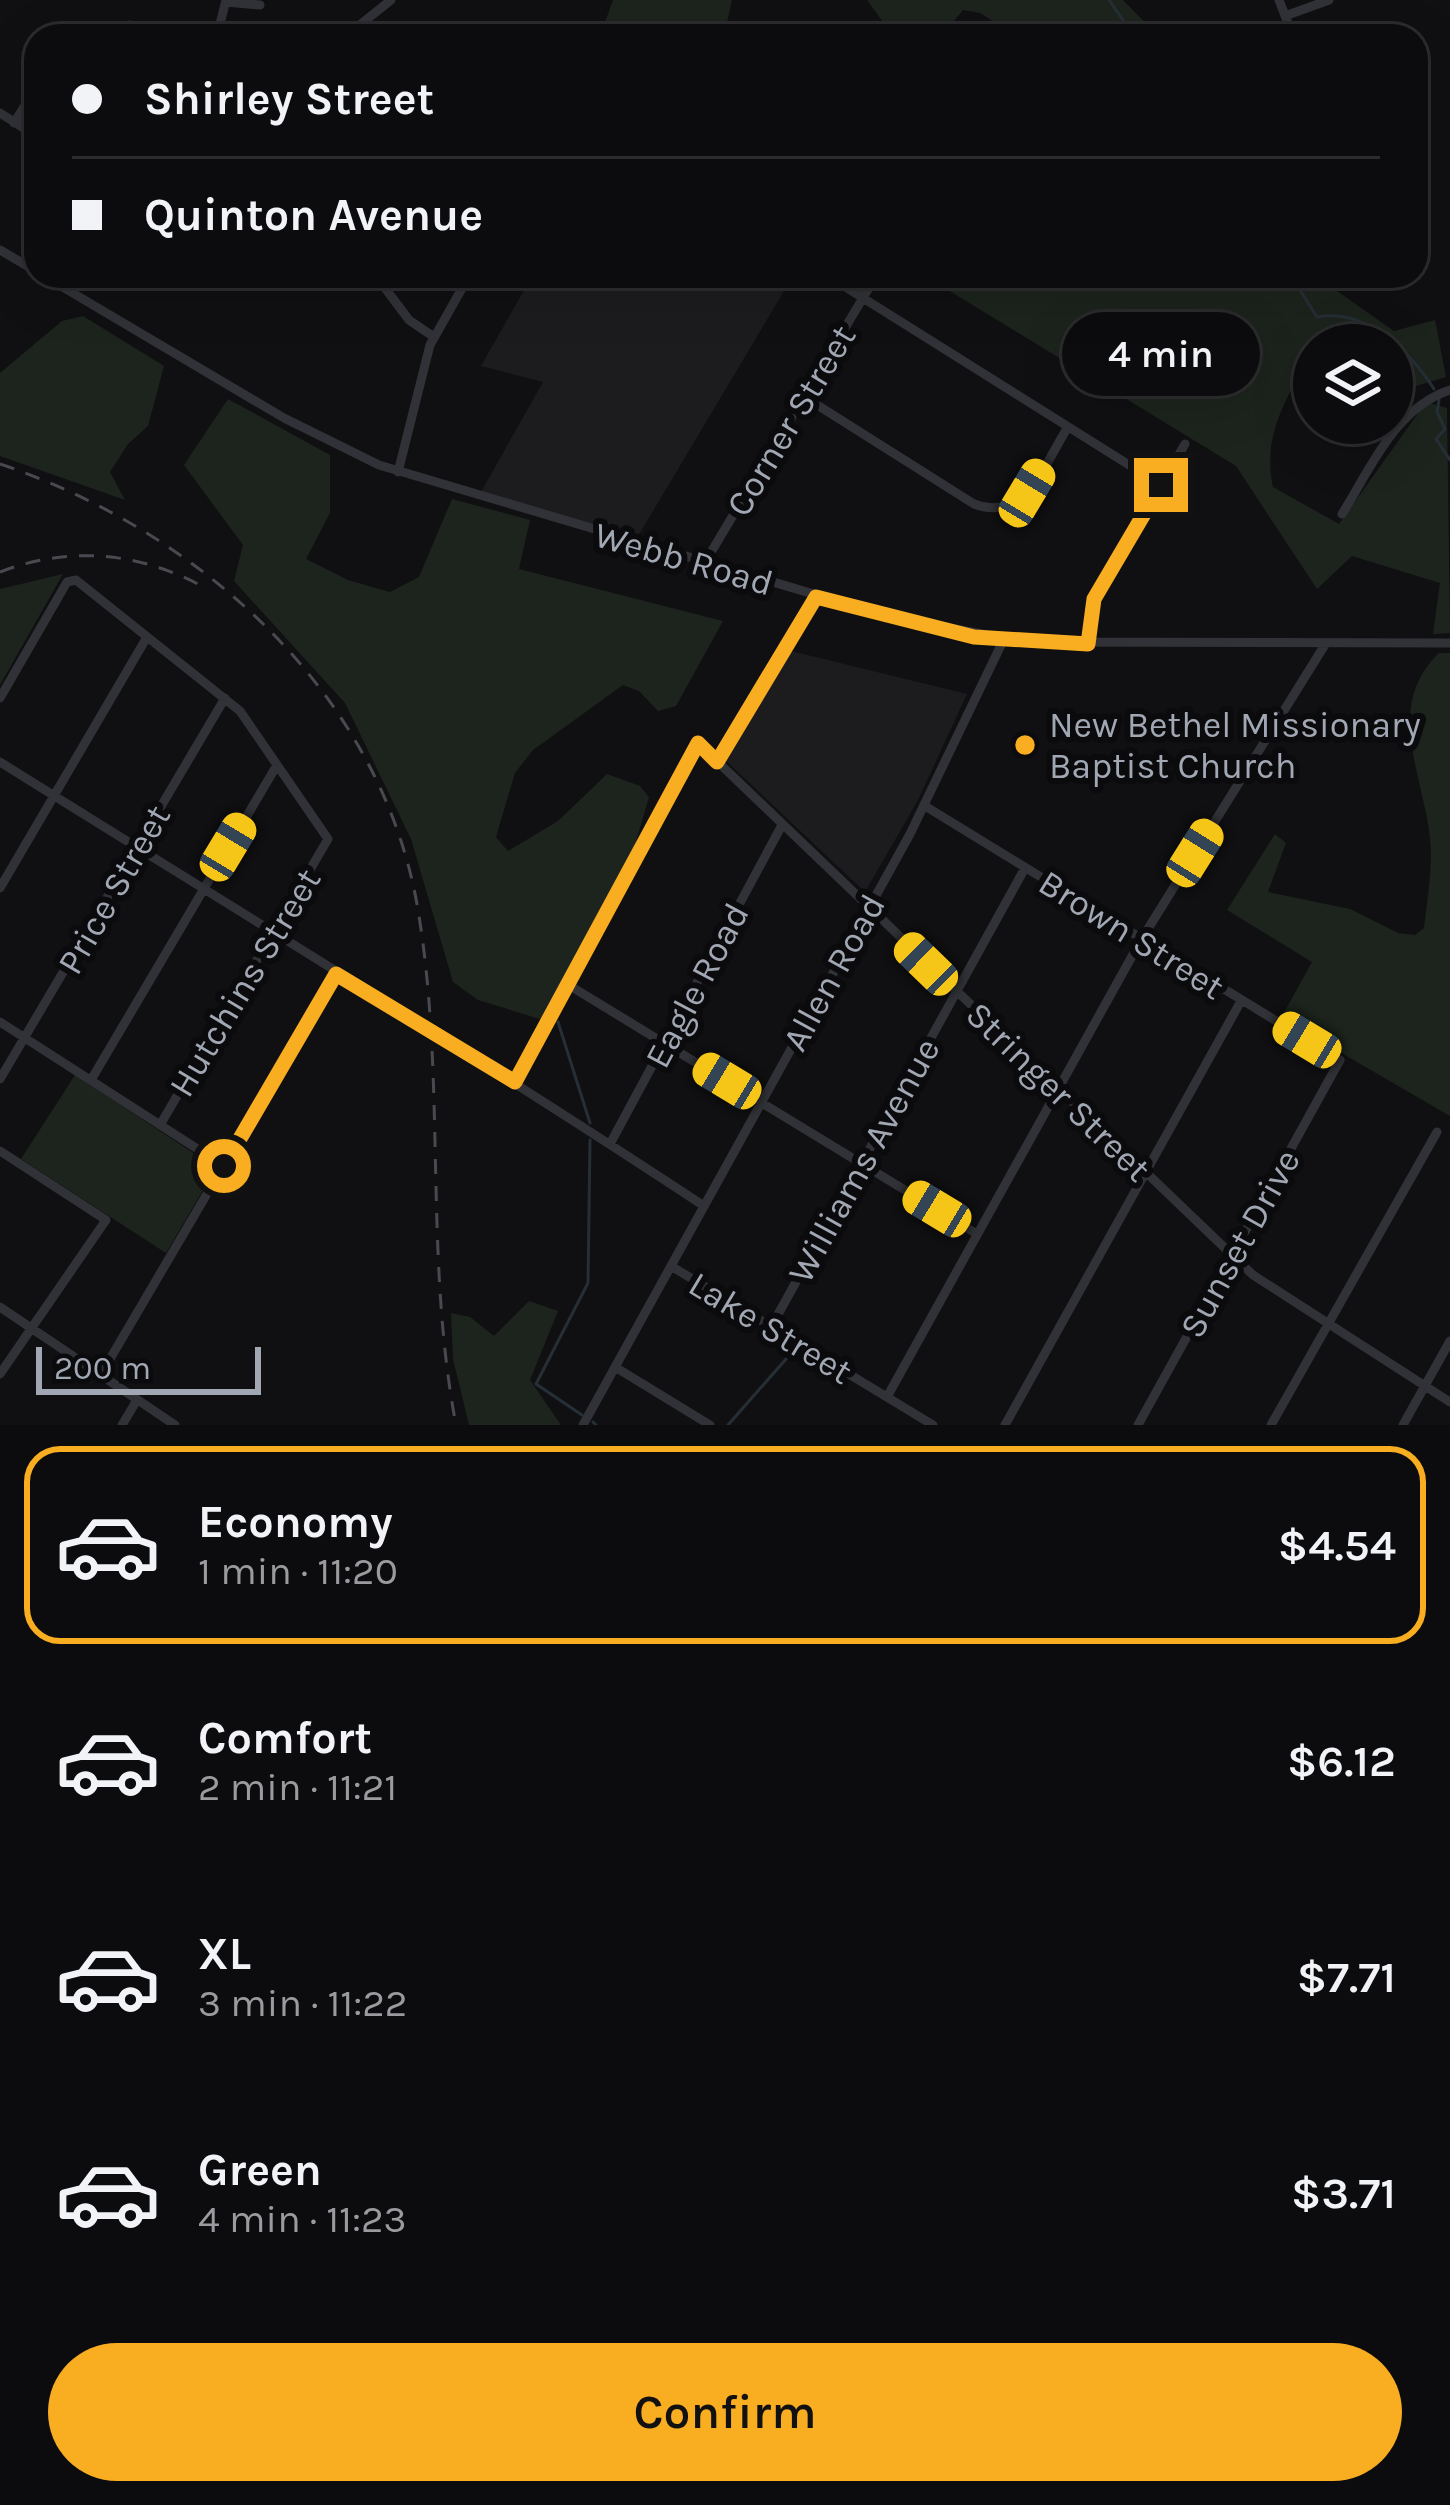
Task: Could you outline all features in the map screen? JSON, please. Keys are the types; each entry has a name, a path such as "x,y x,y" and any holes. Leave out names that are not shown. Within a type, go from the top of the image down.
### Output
{"street":[{"path":"361,24 391,0"},
{"path":"1279,0 1288,24"},
{"path":"1285,16 1329,0"},
{"path":"226,1 260,5"},
{"path":"14,123 24,107"},
{"path":"0,113 24,129"},
{"name":"Webb Road","path":"65,288 284,418 398,472 816,597 1003,641 1450,643"},
{"path":"384,288 400,310 434,337"},
{"path":"398,472 434,337 462,288"},
{"path":"847,288 1161,485"},
{"name":"Corner Street","path":"704,564 869,288"},
{"path":"1342,514 1401,422 1424,401 1450,390"},
{"path":"803,396 974,504 991,509 1014,504 1027,493 1067,427"},
{"path":"1088,644 1094,599 1185,444"},
{"path":"0,698 71,579 225,698 277,765 91,1080"},
{"path":"717,762 816,597"},
{"path":"0,888 147,637"},
{"name":"Allen Road","path":"584,1425 925,806 1003,641"},
{"path":"887,1397 1141,940 1326,644"},
{"name":"Price Street","path":"0,1079 225,698"},
{"name":"Stringer Street","path":"567,984 698,743 1233,1255 1278,1294 1450,1402"},
{"path":"0,762 515,1082 704,1206"},
{"name":"Hutchins Street","path":"160,1125 328,839 277,765"},
{"name":"Brown Street","path":"925,806 1340,1060"},
{"name":"Eagle Road","path":"610,1144 782,825"},
{"name":"Williams Avenue","path":"771,1327 1025,868"},
{"path":"100,1376 336,974"},
{"path":"515,1082 567,984 977,1234"},
{"path":"1005,1425 1241,1001"},
{"path":"0,1022 224,1166"},
{"name":"Sunset Drive","path":"1138,1425 1340,1060"},
{"path":"1271,1425 1437,1132"},
{"path":"0,1151 106,1220 0,1374"},
{"name":"Lake Street","path":"670,1266 933,1425"},
{"path":"0,1307 175,1425"},
{"path":"1403,1425 1450,1341"},
{"path":"615,1367 710,1425"},
{"path":"122,1425 137,1400"}],"shaded area":[{"path":"613,0 732,0 727,24 604,24"},
{"path":"867,0 1123,0 1146,24 998,24 963,10 952,24 884,24"},
{"path":"525,288 786,288 637,538 481,492 543,382 481,366"},
{"path":"945,288 1338,288 1384,324 1293,324 1293,386 1273,436 1273,487 1339,524 1396,444 1413,444 1413,420 1426,402 1447,408 1450,633 1433,634 1440,583 1352,556 1317,589 1236,466"},
{"path":"83,316 164,366 148,426 128,444 110,472 125,500 0,456 0,373 62,321"},
{"path":"1435,320 1446,377 1416,386 1413,326"},
{"path":"228,399 330,455 330,513 306,559 348,580 390,592 419,577 452,499 530,520 519,569 723,621 676,706 658,711 639,691 623,685 533,750 515,773 496,837 508,851 558,821 607,774 640,786 649,797 634,848 543,1020 478,1000 453,982 411,839 345,703 234,581 243,545 184,465"},
{"path":"63,574 0,685 0,589"},
{"path":"791,651 967,694 918,800 865,892 725,760"},
{"path":"1439,653 1450,653 1450,1116 1281,1018 1312,962 1227,910 1275,834 1286,843 1268,892 1350,909 1398,933 1415,935 1424,928 1431,852 1410,723 1422,675"},
{"path":"75,1075 216,1168 166,1253 21,1159"},
{"path":"529,1301 558,1311 530,1380 561,1425 469,1425 453,1359 451,1313 470,1317 494,1336"}],"waterway":[{"path":"1109,0 1126,24"},
{"path":"1299,288 1317,317 1352,319 1384,335 1434,389"},
{"path":"1439,400 1437,412 1445,429 1436,439 1450,460"},
{"path":"558,1022 590,1123"},
{"path":"582,1415 536,1384 588,1283 590,1140"},
{"path":"728,1425 794,1350"},
{"path":"593,1422 596,1425"}],"railway":[{"path":"0,464 75,494 146,533 212,579 272,633 325,695 368,763 400,836 419,916 432,1043 441,1299 456,1425"},
{"path":"0,572 53,558 105,556 157,567 207,589"}],"place":[{"name":"New Bethel Missionary Baptist Church","path":"1025,745"}],"route":[{"path":"224,1166 336,974 515,1082 698,743 717,762 816,597 974,637 1088,644 1087,621 1094,599 1161,485"}]}
